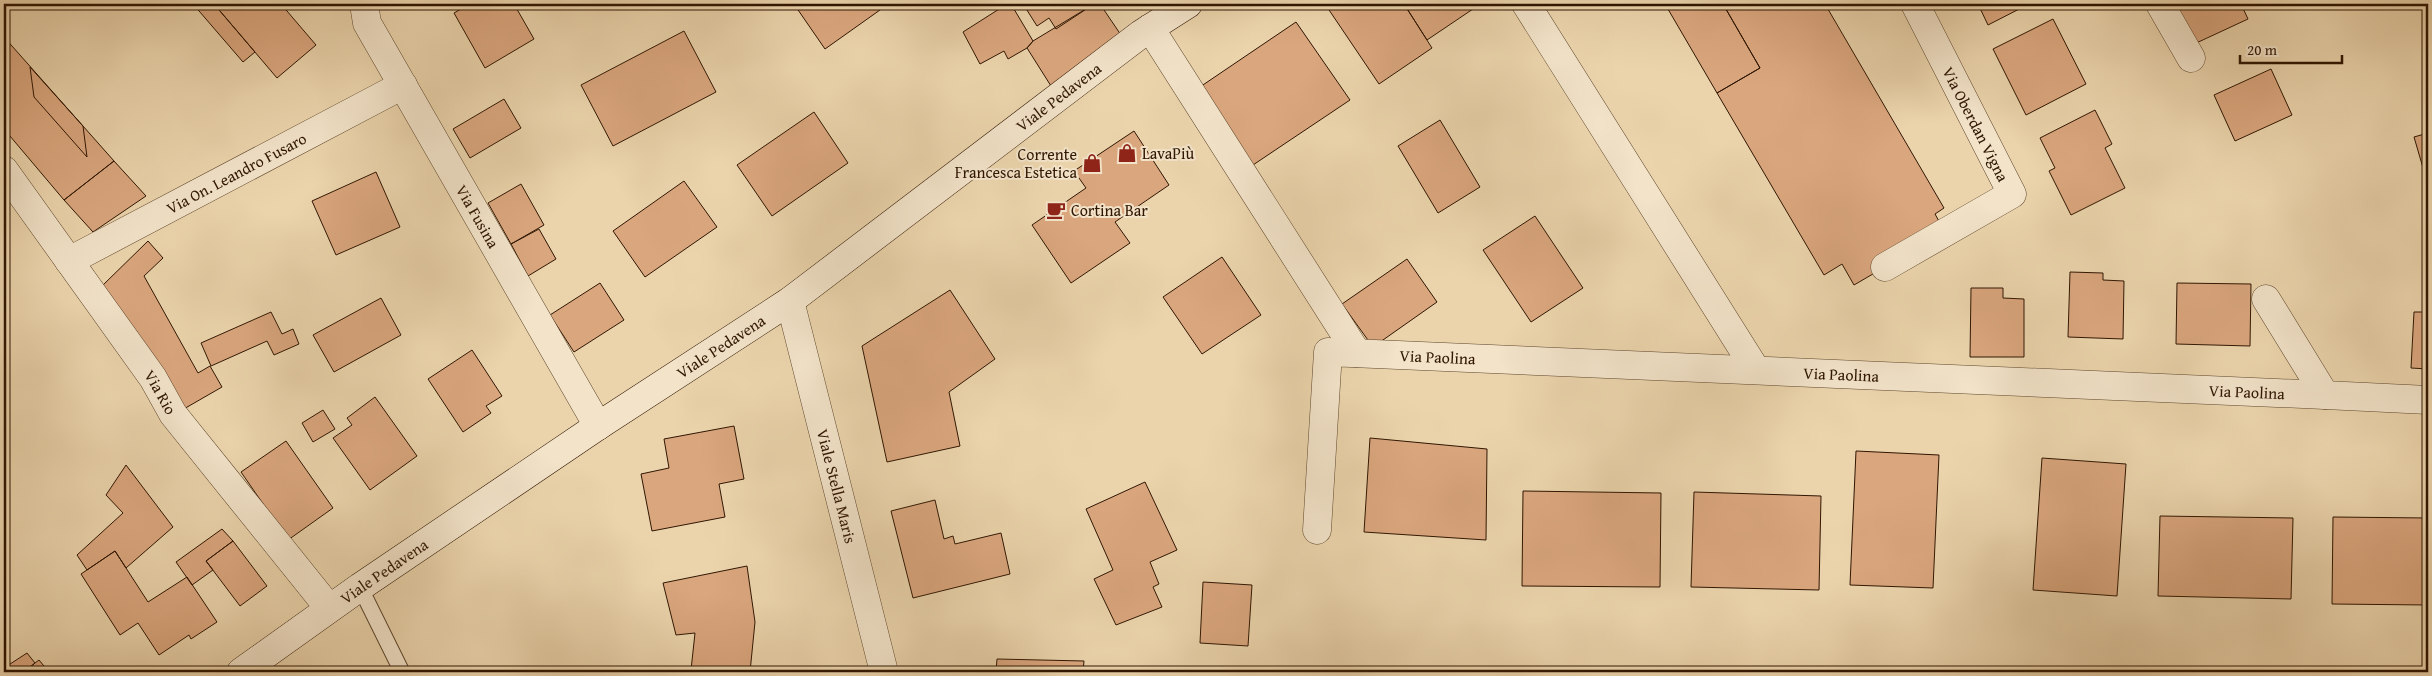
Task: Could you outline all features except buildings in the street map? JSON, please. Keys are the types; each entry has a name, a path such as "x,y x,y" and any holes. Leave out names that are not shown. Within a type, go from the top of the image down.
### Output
{"street":[{"name":"Via Fusina","path":"364,4 367,23 598,426"},
{"name":"Viale Pedavena","path":"240,672 329,608 598,426 790,301 1150,28 1188,4"},
{"name":"Via Oberdan Vigna","path":"1885,267 2012,194 1915,4"},
{"path":"2160,4 2191,58"},
{"path":"1528,8 1756,370"},
{"path":"1150,28 1302,270 1357,353"},
{"name":"Via On. Leandro Fusaro","path":"69,261 403,85"},
{"name":"Via Rio","path":"4,170 153,378 172,414 329,608"},
{"path":"2266,299 2326,395"},
{"name":"Viale Stella Maris","path":"790,301 884,672"},
{"name":"Via Paolina","path":"1318,530 1328,352 2428,400"}],"lane":[{"path":"360,587 402,672"}],"place":[{"name":"LavaPiù","path":"1127,153"},
{"name":"Corrente Francesca Estetica","path":"1092,163"},
{"name":"Cortina Bar","path":"1056,210"}]}
